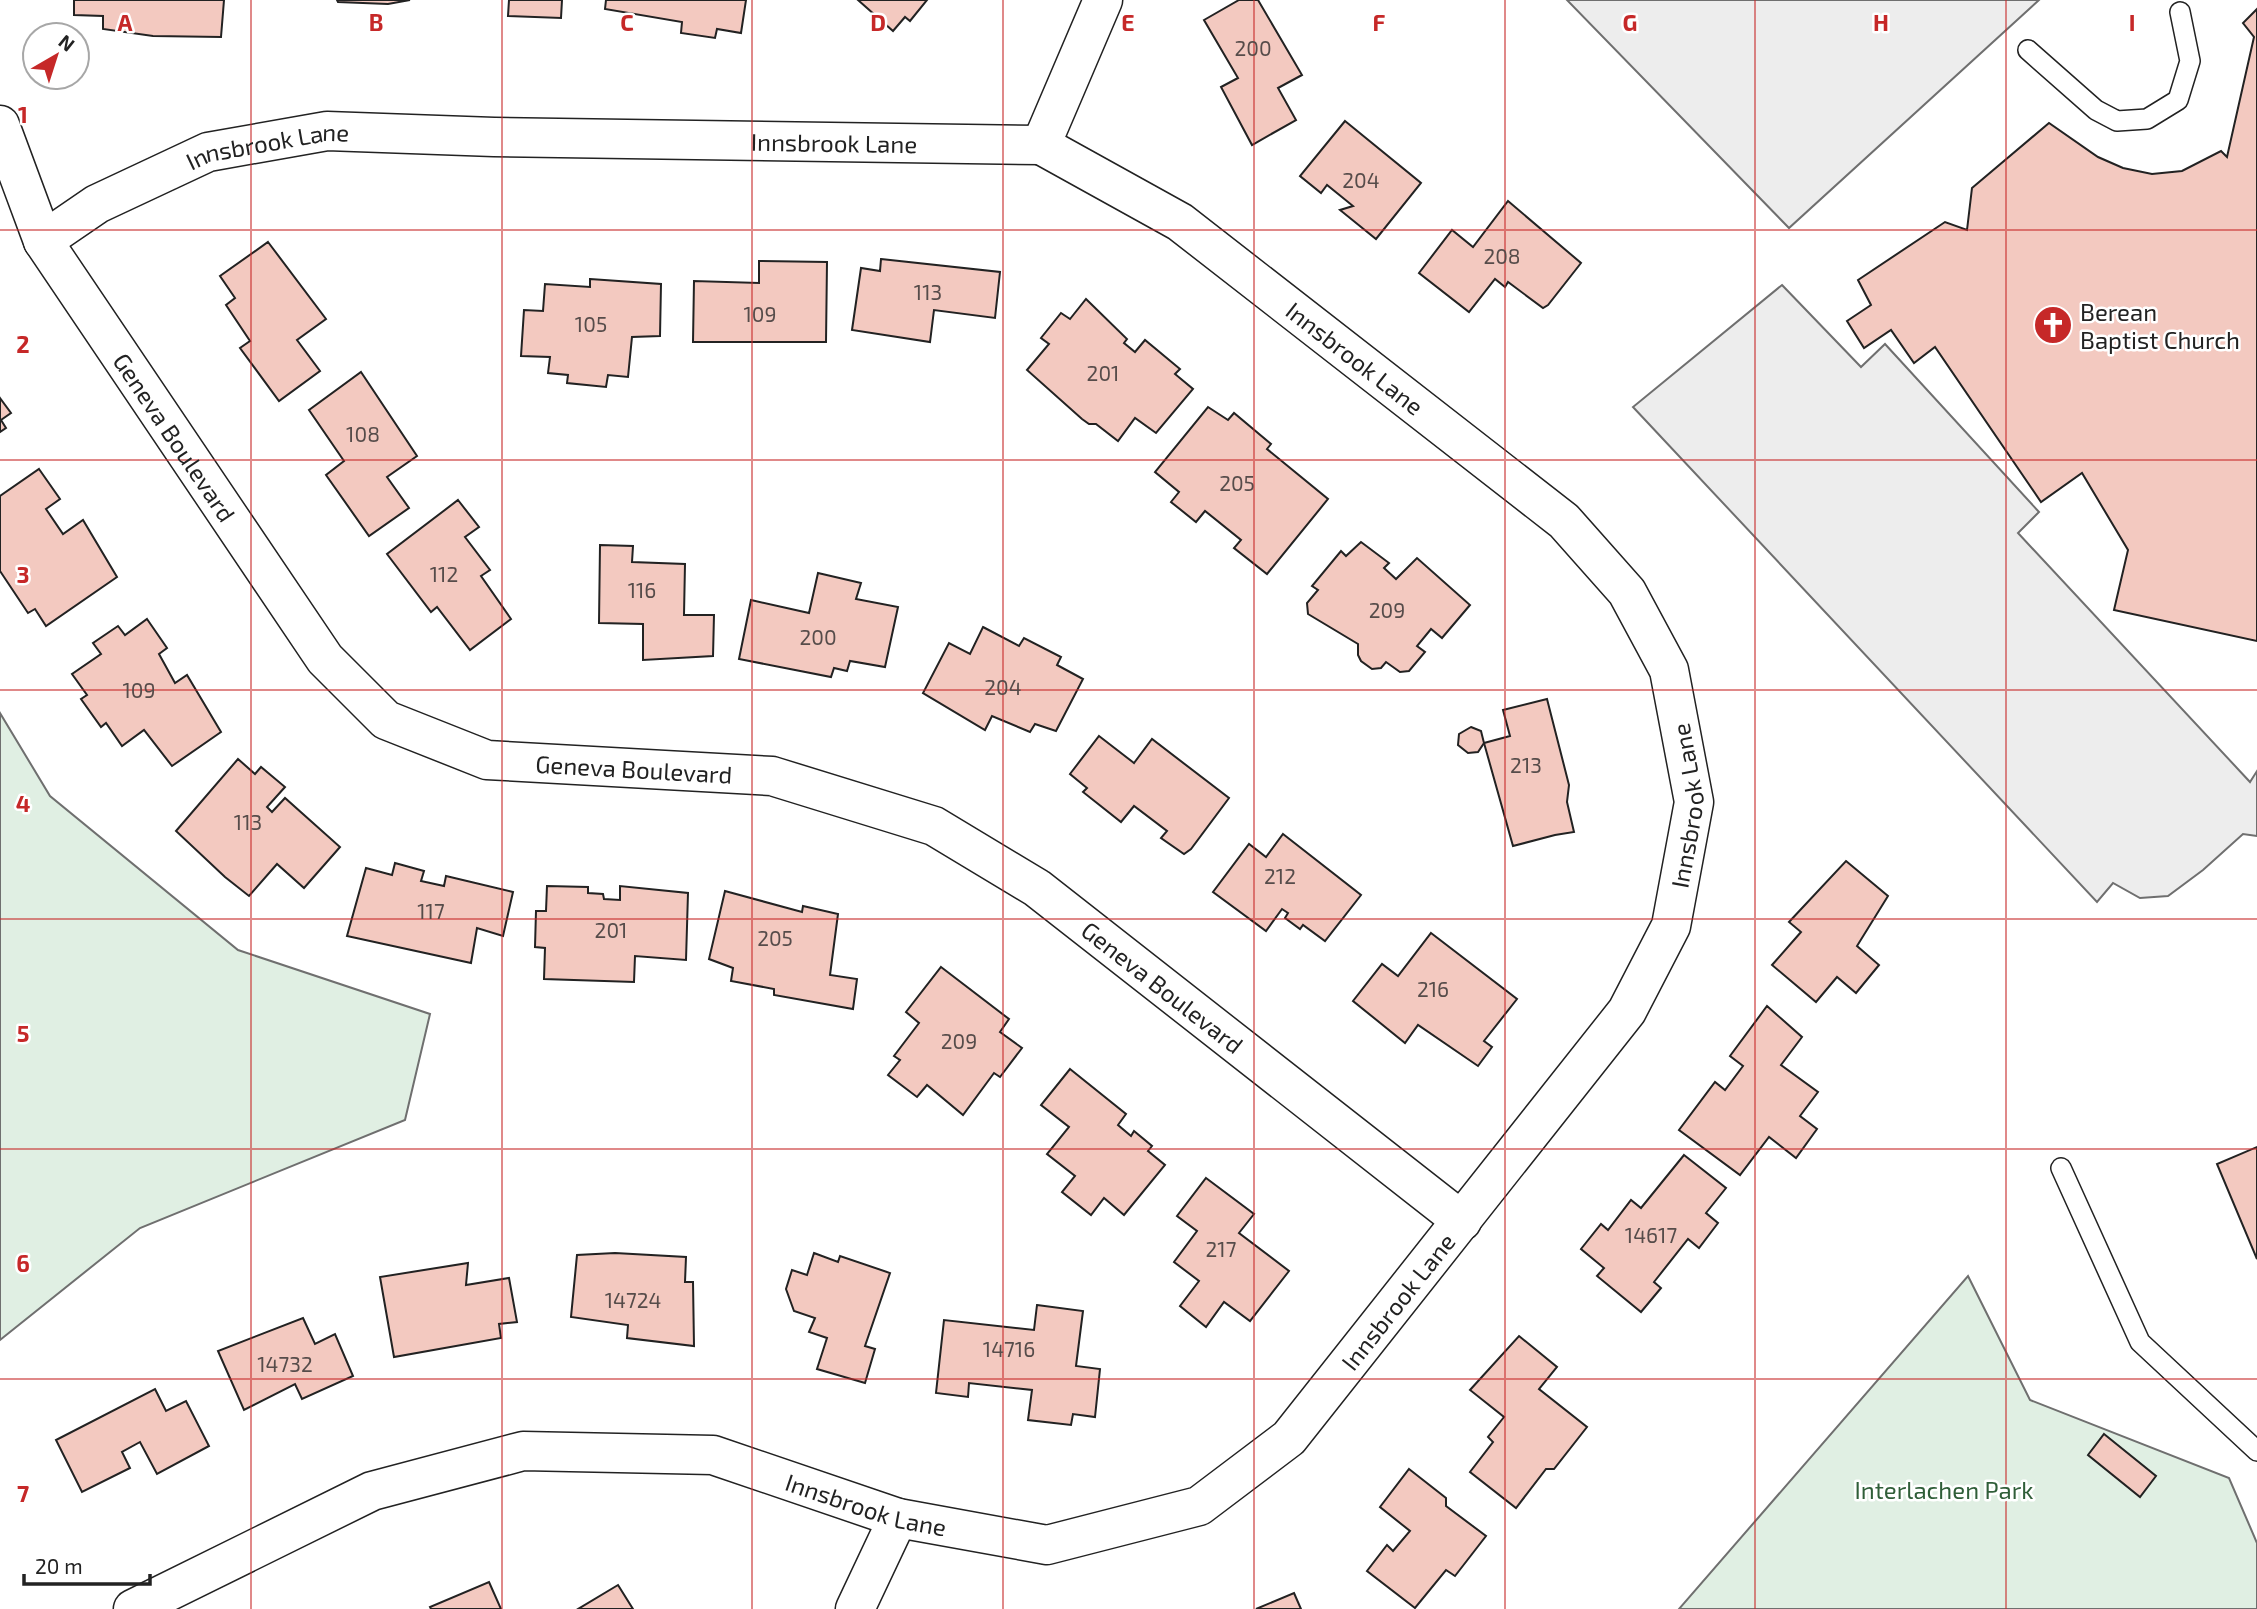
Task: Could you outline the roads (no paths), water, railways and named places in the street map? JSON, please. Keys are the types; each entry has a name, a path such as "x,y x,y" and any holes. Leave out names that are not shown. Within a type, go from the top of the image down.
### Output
{"street":[{"path":"1041,145 1103,0"},
{"name":"Geneva Boulevard","path":"0,125 43,241 325,659 386,720 487,760 772,776 934,826 1037,888 1462,1221"},
{"name":"Innsbrook Lane","path":"43,241 97,204 208,152 327,131 494,137 1041,145 1180,222 1564,521 1627,592 1669,670 1694,802 1671,926 1627,1011 1289,1438 1199,1506 1047,1545 898,1518 713,1455 523,1451 372,1491 134,1609"},
{"path":"855,1609 898,1518"}],"lane":[{"path":"2028,50 2096,110 2117,121 2147,118 2178,100 2190,61 2180,12"},
{"path":"2061,1168 2140,1342 2257,1451"}],"place":[{"name":"Berean Baptist Church","path":"2053,325"}],"park label":[{"name":"Interlachen Park","path":"1944,1489"}]}
